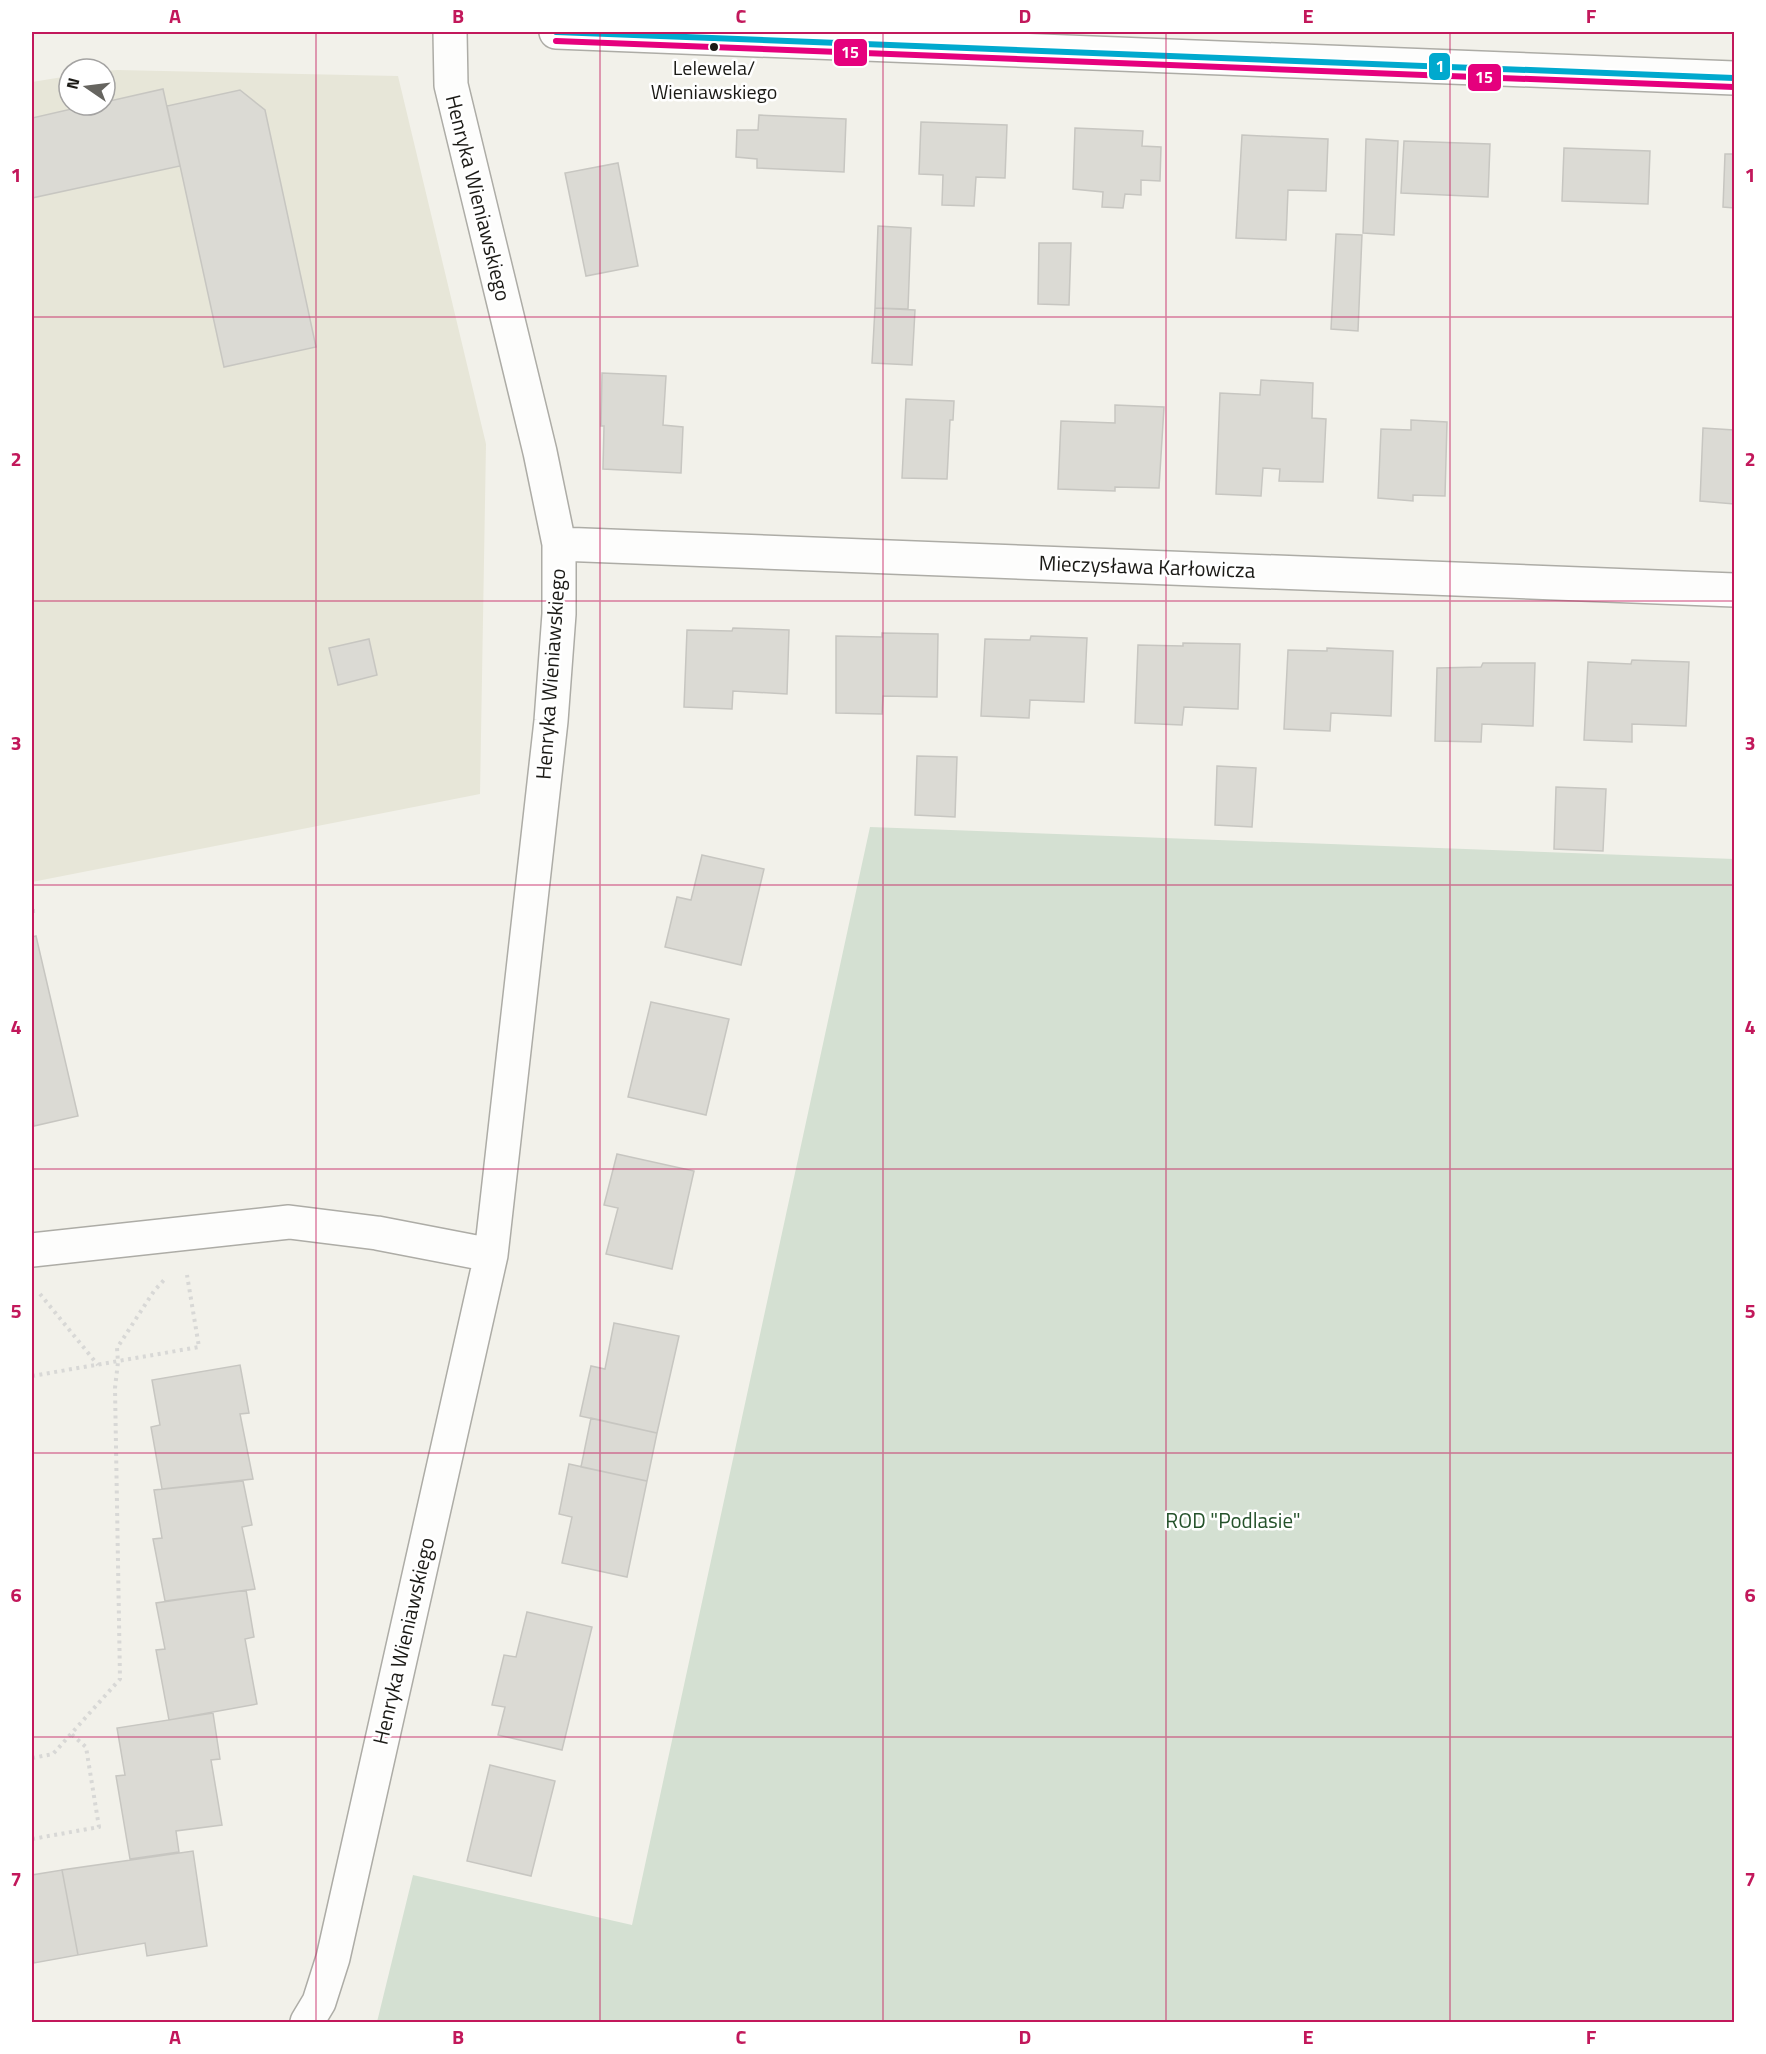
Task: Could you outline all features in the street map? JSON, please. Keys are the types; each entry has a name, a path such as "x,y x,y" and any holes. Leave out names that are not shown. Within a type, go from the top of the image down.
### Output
{"street":[{"name":"Henryka Wieniawskiego","path":"307,2022 319,2002 333,1958 491,1255 551,721 559,614 559,544 540,452 451,85 450,32"},
{"path":"556,32 1734,78"},
{"name":"Mieczysława Karłowicza","path":"559,544 1734,590"},
{"path":"32,1250 182,1245 289,1222 377,1233 491,1255"}],"path":[{"path":"32,1758 53,1754 120,1679 117,1348 182,1245"},
{"path":"32,1376 199,1347 182,1245"},
{"path":"39,1293 98,1365"},
{"path":"32,1839 99,1827 86,1746 71,1734"}],"shaded area":[{"path":"117,70 398,76 486,444 480,794 32,882 32,82 57,78 57,117 117,117"}],"green space":[{"name":"ROD \"Podlasie\"","path":"870,827 1734,859 1734,2022 377,2022 413,1875 632,1925"}],"building":[{"path":"163,89 180,166 32,198 32,118 57,112 57,117 117,117 117,99"},
{"path":"240,90 265,110 316,347 224,367 167,106"},
{"path":"759,115 846,119 844,172 757,168 757,159 736,157 737,130 758,130"},
{"path":"921,122 1007,125 1005,178 976,177 974,206 942,205 943,175 919,174"},
{"path":"1075,128 1143,131 1142,146 1161,147 1160,181 1141,180 1141,195 1125,194 1123,208 1102,207 1103,192 1073,189"},
{"path":"1242,135 1328,139 1326,191 1288,190 1286,240 1236,238"},
{"path":"1366,139 1398,141 1394,235 1363,233"},
{"path":"1404,141 1490,144 1488,197 1401,193"},
{"path":"1564,148 1650,151 1648,204 1562,201"},
{"path":"1725,154 1734,154 1734,208 1723,207"},
{"path":"618,163 638,266 586,276 565,173"},
{"path":"878,226 911,228 908,309 875,308"},
{"path":"1336,234 1362,235 1358,331 1331,329"},
{"path":"1039,243 1071,243 1069,305 1038,304"},
{"path":"875,308 915,310 912,365 872,363"},
{"path":"602,373 666,376 663,425 683,427 681,473 603,469"},
{"path":"1261,380 1313,383 1312,418 1326,419 1323,482 1279,481 1280,469 1263,468 1261,496 1216,494 1220,393 1260,395"},
{"path":"906,399 954,401 953,420 950,420 947,479 902,478"},
{"path":"1115,405 1164,407 1159,488 1115,487 1115,491 1058,489 1061,421 1115,423"},
{"path":"1411,420 1447,422 1445,496 1413,495 1413,501 1378,498 1381,429 1411,430"},
{"path":"1703,428 1734,430 1734,504 1700,501"},
{"path":"733,628 789,630 787,694 733,691 732,709 684,707 687,630 732,631"},
{"path":"882,633 938,634 937,697 883,696 882,714 836,713 836,636 882,637"},
{"path":"1031,636 1087,638 1084,702 1030,700 1029,718 981,716 985,639 1030,640"},
{"path":"369,639 377,675 338,685 329,648"},
{"path":"1183,643 1240,644 1238,709 1184,707 1182,725 1135,723 1138,645 1183,646"},
{"path":"1327,648 1393,651 1391,716 1331,713 1330,731 1284,729 1288,650 1327,651"},
{"path":"1632,660 1689,662 1686,726 1632,724 1632,742 1584,740 1588,662 1631,664"},
{"path":"1483,663 1535,663 1533,726 1482,724 1481,742 1435,741 1437,668 1481,667"},
{"path":"917,756 957,757 955,817 915,815"},
{"path":"1217,766 1256,768 1252,827 1215,825"},
{"path":"1556,787 1606,789 1603,851 1554,849"},
{"path":"702,855 764,869 741,965 665,947 677,897 691,900"},
{"path":"36,936 78,1116 34,1126 32,1114 32,937"},
{"path":"651,1002 729,1019 706,1115 628,1097"},
{"path":"617,1154 694,1171 672,1269 606,1254 618,1208 604,1205"},
{"path":"614,1323 679,1336 657,1433 580,1416 591,1366 605,1369"},
{"path":"240,1365 249,1413 240,1414 253,1479 162,1489 151,1427 160,1425 152,1380"},
{"path":"591,1418 657,1433 647,1481 581,1467"},
{"path":"569,1464 647,1481 627,1577 562,1563 572,1517 559,1514"},
{"path":"243,1481 252,1525 242,1527 255,1589 165,1601 153,1539 162,1538 154,1490"},
{"path":"246,1590 254,1637 245,1639 257,1704 169,1720 156,1650 165,1649 156,1603"},
{"path":"527,1612 592,1627 562,1750 498,1735 505,1707 492,1705 504,1655 516,1657"},
{"path":"213,1713 220,1759 211,1760 222,1825 176,1831 179,1852 130,1859 116,1776 125,1775 117,1728"},
{"path":"490,1765 555,1781 531,1876 467,1861"},
{"path":"193,1851 207,1946 147,1956 145,1943 78,1955 62,1870"},
{"path":"62,1870 78,1955 34,1963 32,1875"}],"transit line":[{"name":"1","path":"556,32 1734,78"},
{"name":"15","path":"556,41 1734,87"}],"place":[{"name":"Lelewela/ Wieniawskiego","path":"714,47"}]}
